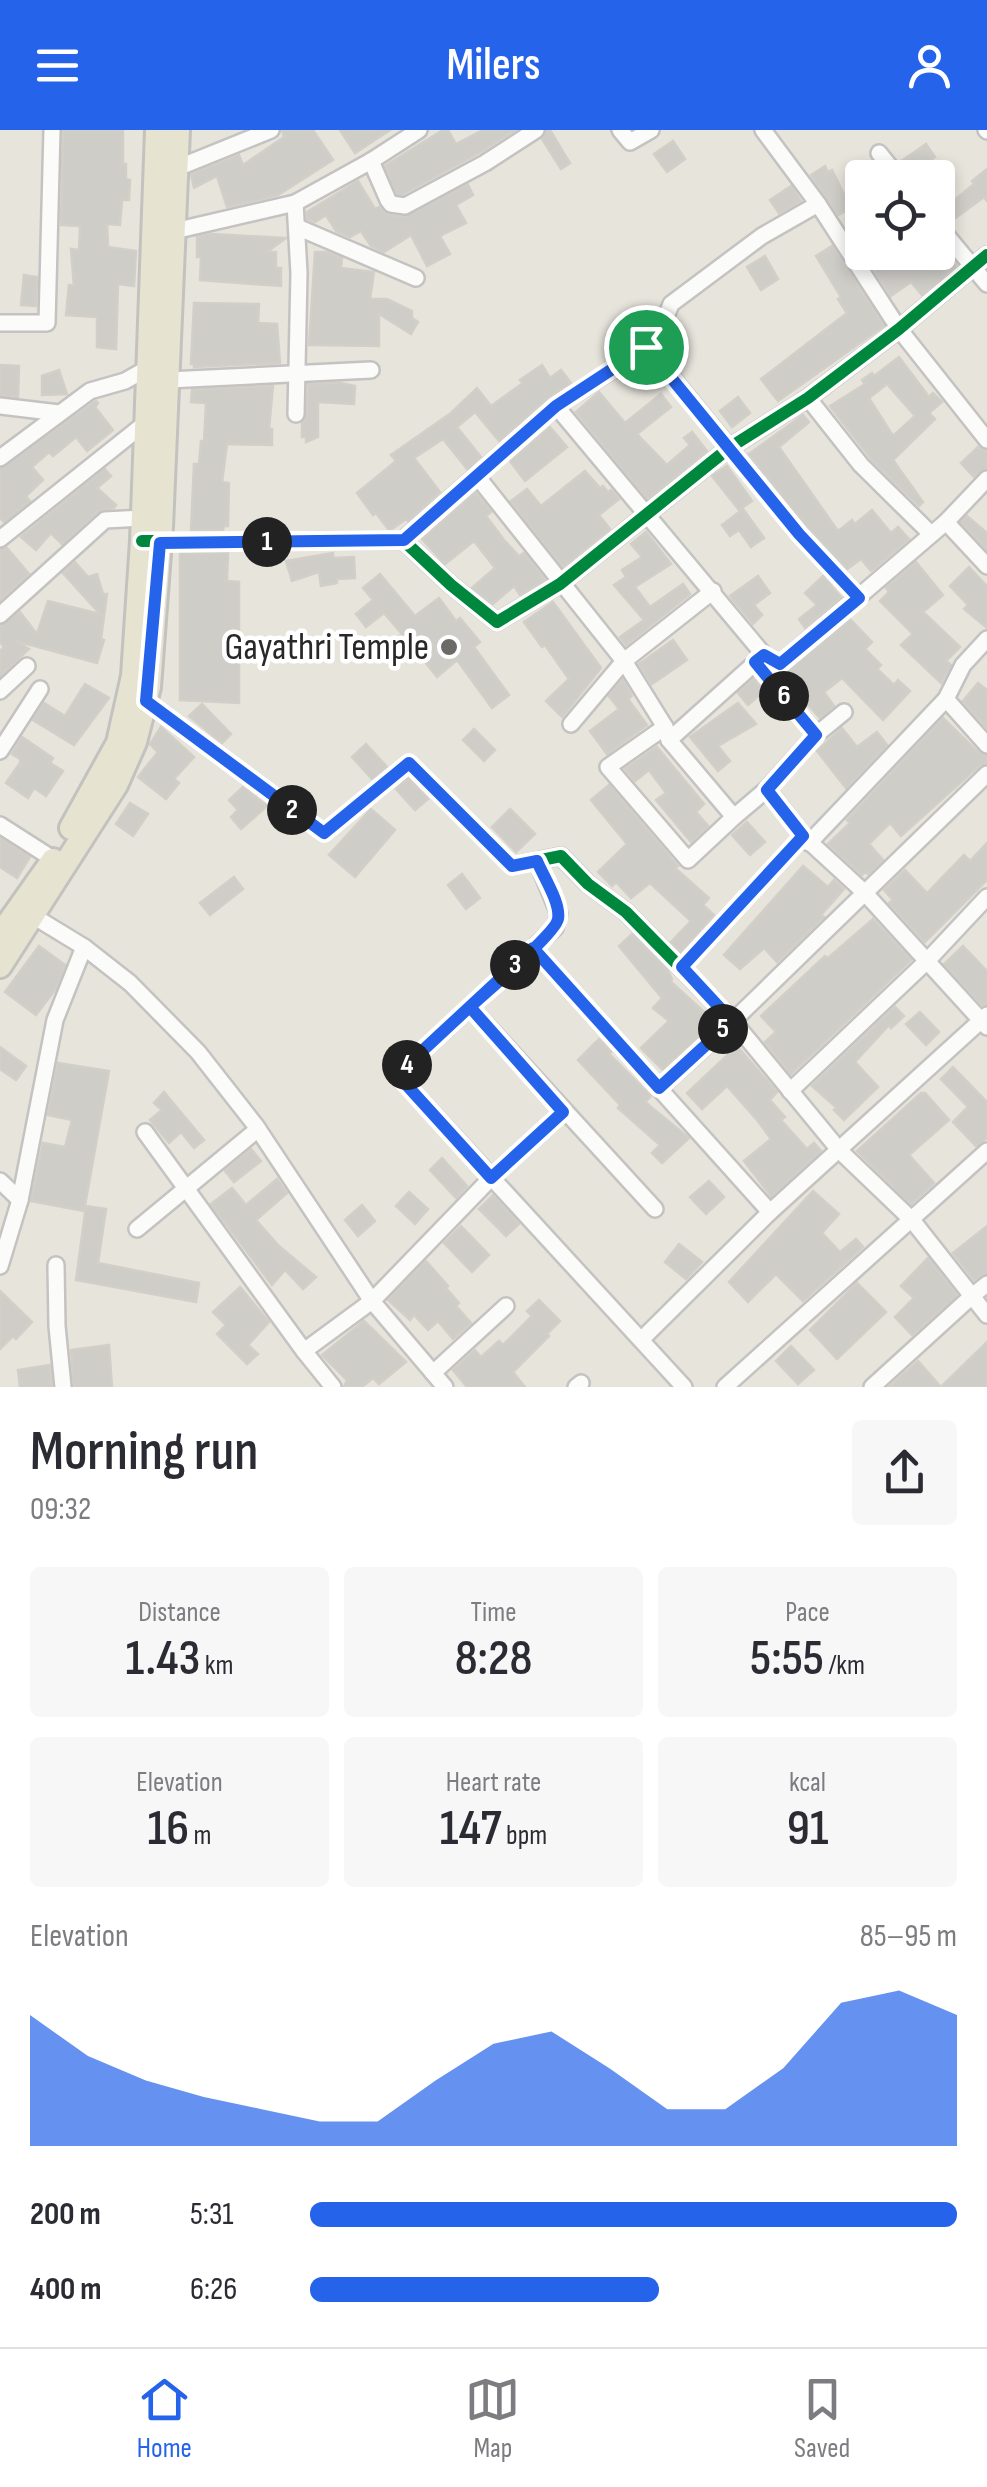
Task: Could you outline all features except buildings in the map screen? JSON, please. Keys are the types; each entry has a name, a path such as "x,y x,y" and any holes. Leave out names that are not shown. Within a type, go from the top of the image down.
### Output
{"main road":[{"path":"15,918 116,785 135,742 146,701 148,534 144,424 158,374 157,130"},
{"path":"0,966 15,918 110,759 128,707 148,534 158,374 174,231 178,130"}],"street":[{"path":"0,323 47,323 52,130"},
{"path":"178,168 271,130"},
{"path":"174,231 295,203 419,130"},
{"path":"372,161 392,204 405,206 536,130"},
{"path":"620,130 630,142 650,130"},
{"path":"764,130 818,204 899,329 987,440"},
{"path":"879,153 885,160"},
{"path":"295,203 296,414"},
{"path":"404,540 556,406 646,347 671,304 762,236 818,204"},
{"path":"297,227 416,278"},
{"path":"955,246 987,284"},
{"path":"0,615 105,520 148,534 404,540 450,585 497,622 560,584 729,448 808,398 899,329 987,255"},
{"path":"646,347 799,534 859,598"},
{"path":"0,458 90,391 125,381 158,374 371,370"},
{"path":"808,398 861,465 932,534"},
{"path":"0,406 58,413"},
{"path":"556,406 713,591 816,735"},
{"path":"0,539 144,424"},
{"path":"476,475 624,661 667,734 734,817"},
{"path":"759,658 780,664 946,522 987,479"},
{"path":"946,522 987,566"},
{"path":"570,724 624,661 713,591"},
{"path":"682,967 946,699 963,665 987,639"},
{"path":"759,658 667,734 608,767 688,860 767,790 816,735 844,712"},
{"path":"0,691 27,666"},
{"path":"0,751 40,689"},
{"path":"946,699 987,745"},
{"path":"146,701 324,833 409,763 512,866 561,856 682,967 840,1151 912,1220 987,1315"},
{"path":"659,1088 987,774"},
{"path":"641,1340 770,1212 985,1021 864,892 806,840 767,790"},
{"path":"0,825 53,859"},
{"path":"537,861 559,914 554,928 406,1066 401,1076 684,1387"},
{"path":"790,1091 987,897"},
{"path":"15,918 84,947 130,983 198,1052 258,1129 372,1301 445,1387"},
{"path":"1,1258 20,1200 55,1020 84,947"},
{"path":"533,948 770,1212"},
{"path":"470,1007 654,1209"},
{"path":"304,1350 372,1301 491,1178 563,1112"},
{"path":"136,1228 258,1129"},
{"path":"146,1132 333,1387"},
{"path":"725,1387 987,1151"},
{"path":"0,1181 20,1200"},
{"path":"56,1265 56,1326 63,1387"},
{"path":"872,1387 987,1284"},
{"path":"433,1373 506,1306"}],"cycle path":[{"path":"142,541 403,540 497,622 560,584 729,448 808,398 899,329 987,255"},
{"path":"146,701 324,833 409,763 512,866 561,856 588,884 626,912 733,1021 659,1088"}],"place":[{"name":"Gayathri Temple","path":"449,647"}],"route":[{"path":"646,347 556,406 404,540 160,543 146,701 324,833 409,763 512,866 537,861 559,914 558,921 554,928 533,948 470,1007 563,1112 491,1178 402,1080 403,1070 406,1066 533,948 659,1088 732,1021 682,967 803,836 767,790 816,735 755,662 764,655 780,664 859,598 799,534 646,347"}]}
